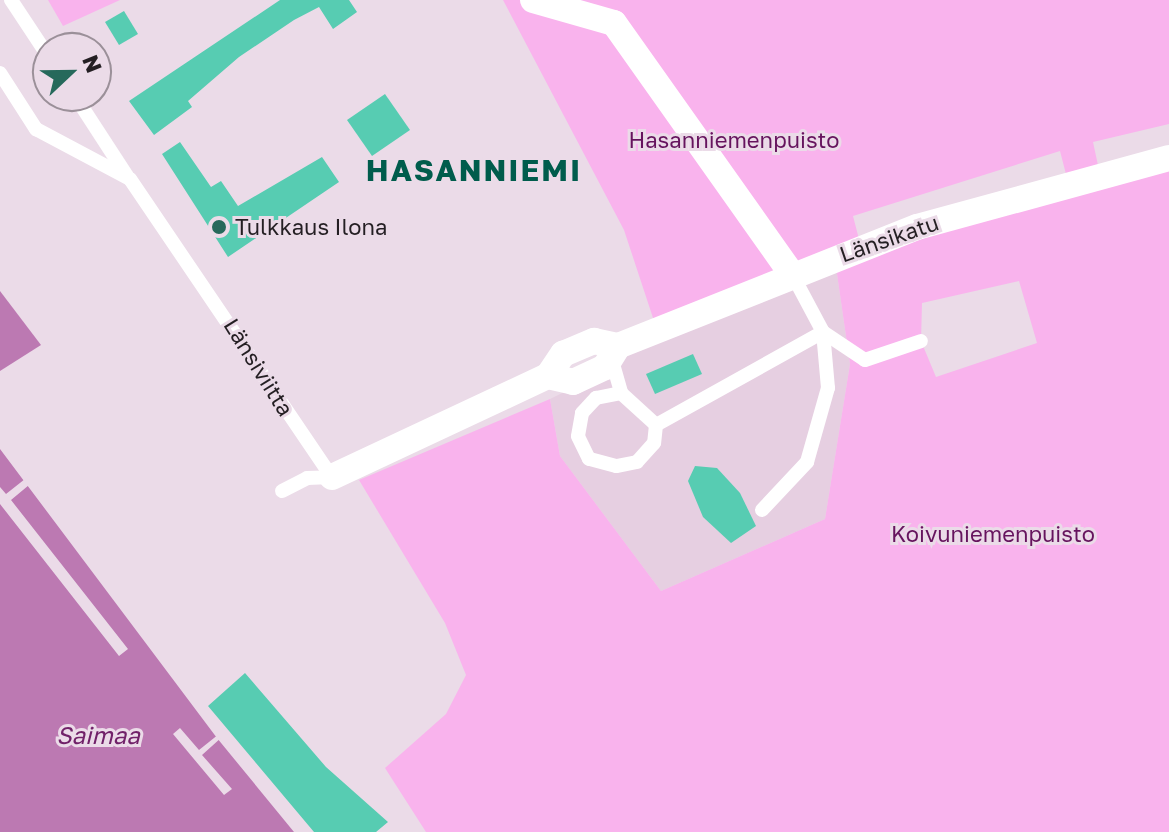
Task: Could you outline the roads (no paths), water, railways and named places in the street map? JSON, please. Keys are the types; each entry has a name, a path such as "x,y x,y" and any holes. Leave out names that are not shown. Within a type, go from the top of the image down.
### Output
{"street":[{"path":"533,0 612,12 792,274"},
{"name":"Länsikatu","path":"332,477 548,376 563,354 594,341 614,351 792,274 917,227 1169,158"}],"lane":[{"path":"11,0 32,32"},
{"name":"Länsiviitta","path":"0,73 36,129 130,179 332,477"},
{"path":"86,112 130,179"},
{"path":"762,510 807,462 828,388 823,332 792,274"},
{"path":"823,332 865,360 921,341"},
{"path":"656,425 823,332"},
{"path":"614,351 621,393 656,425"},
{"path":"621,393 596,398 582,413 578,436 589,459 616,466 637,462 654,443 656,425"},
{"path":"282,491 307,478 332,477"}],"water":[{"path":"0,291 41,345 0,371"},
{"name":"Saimaa","path":"0,449 217,738 294,832 0,832"}],"place":[{"name":"Tulkkaus Ilona","path":"219,227"}],"district":[{"name":"HASANNIEMI","path":"474,170"}],"park label":[{"name":"Hasanniemenpuisto","path":"734,140"},
{"name":"Koivuniemenpuisto","path":"993,534"}]}
